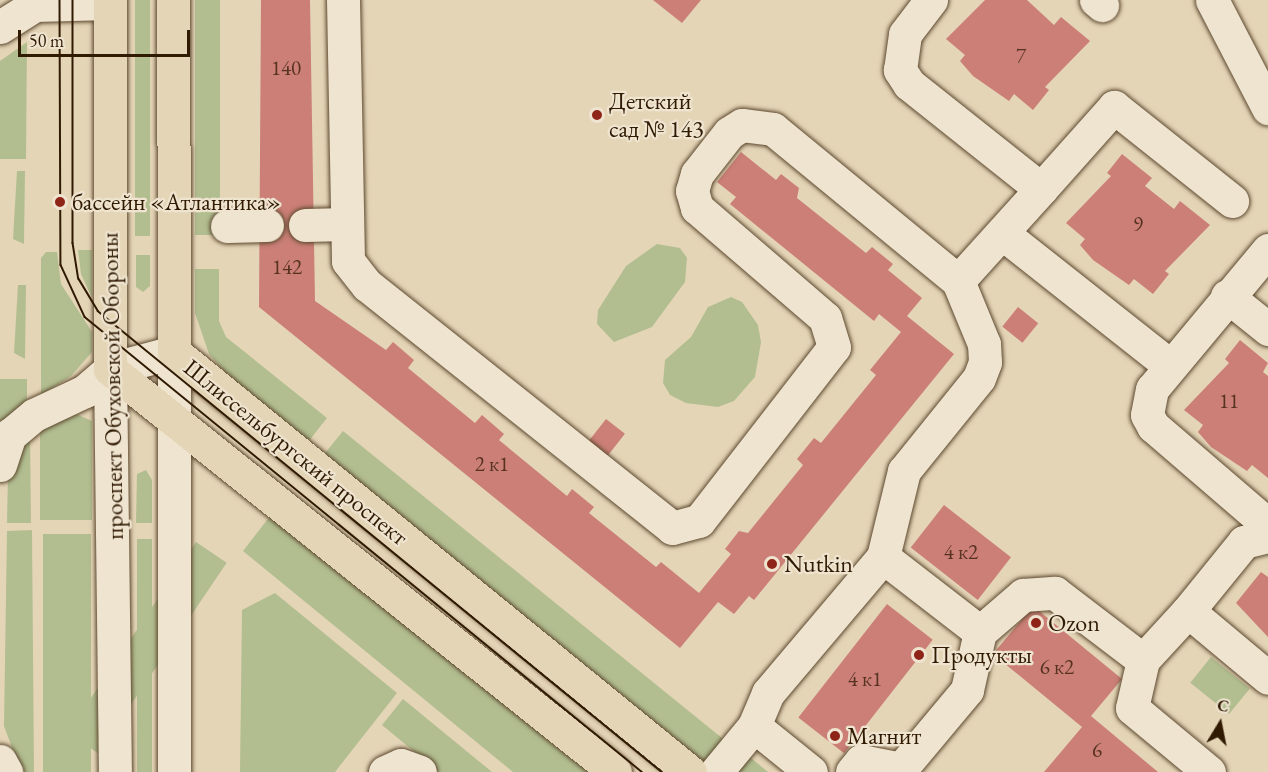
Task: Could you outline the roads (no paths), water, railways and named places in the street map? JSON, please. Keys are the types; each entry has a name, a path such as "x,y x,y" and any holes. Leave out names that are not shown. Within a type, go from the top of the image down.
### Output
{"main road":[{"path":"173,0 174,352"},
{"name":"проспект Обуховской Обороны","path":"110,2 110,369"},
{"name":"Шлиссельбургский проспект","path":"174,352 690,772"},
{"name":"Шлиссельбургский проспект","path":"110,369 615,772"}],"street":[{"path":"343,0 348,261 367,285 672,528 699,521 834,347 825,318 697,208 692,191 697,174 729,133 742,125 773,129 958,281 985,362 979,378 904,471 883,556 768,693 754,726 716,772"},
{"path":"931,0 905,34 900,70 909,84 1041,189"},
{"path":"1212,0 1268,108"},
{"path":"0,27 34,5 110,2"},
{"path":"958,281 1114,107 1232,201"},
{"path":"305,225 347,224"},
{"path":"227,226 267,225"},
{"path":"1002,233 1170,365"},
{"path":"1268,250 1170,365 1147,402 1152,426 1268,525"},
{"path":"1227,296 1268,329"},
{"name":"Шлиссельбургский проспект","path":"110,369 174,352"},
{"path":"174,352 174,772"},
{"path":"1,459 10,435 34,415 85,391 110,369"},
{"name":"проспект Обуховской Обороны","path":"110,369 115,772"},
{"path":"1209,772 1132,708 1143,660 1188,611 1244,542 1268,536"},
{"path":"883,556 980,632"},
{"path":"852,772 861,761 903,770 967,690 980,632 1023,596 1054,593 1143,660"},
{"path":"1188,611 1268,678"},
{"path":"754,726 811,772"},
{"path":"0,761 6,772"},
{"path":"385,772 401,765 420,772"}],"tram line":[{"path":"60,0 61,265 85,317 642,772"},
{"path":"73,0 73,243 79,279 98,311 662,772"}],"place":[{"name":"Детский сад № 143","path":"597,115"},
{"name":"бассейн «Атлантика»","path":"60,202"},
{"name":"Nutkin","path":"772,564"},
{"name":"Ozon","path":"1036,623"},
{"name":"Продукты","path":"919,655"},
{"name":"Магнит","path":"835,736"}]}
